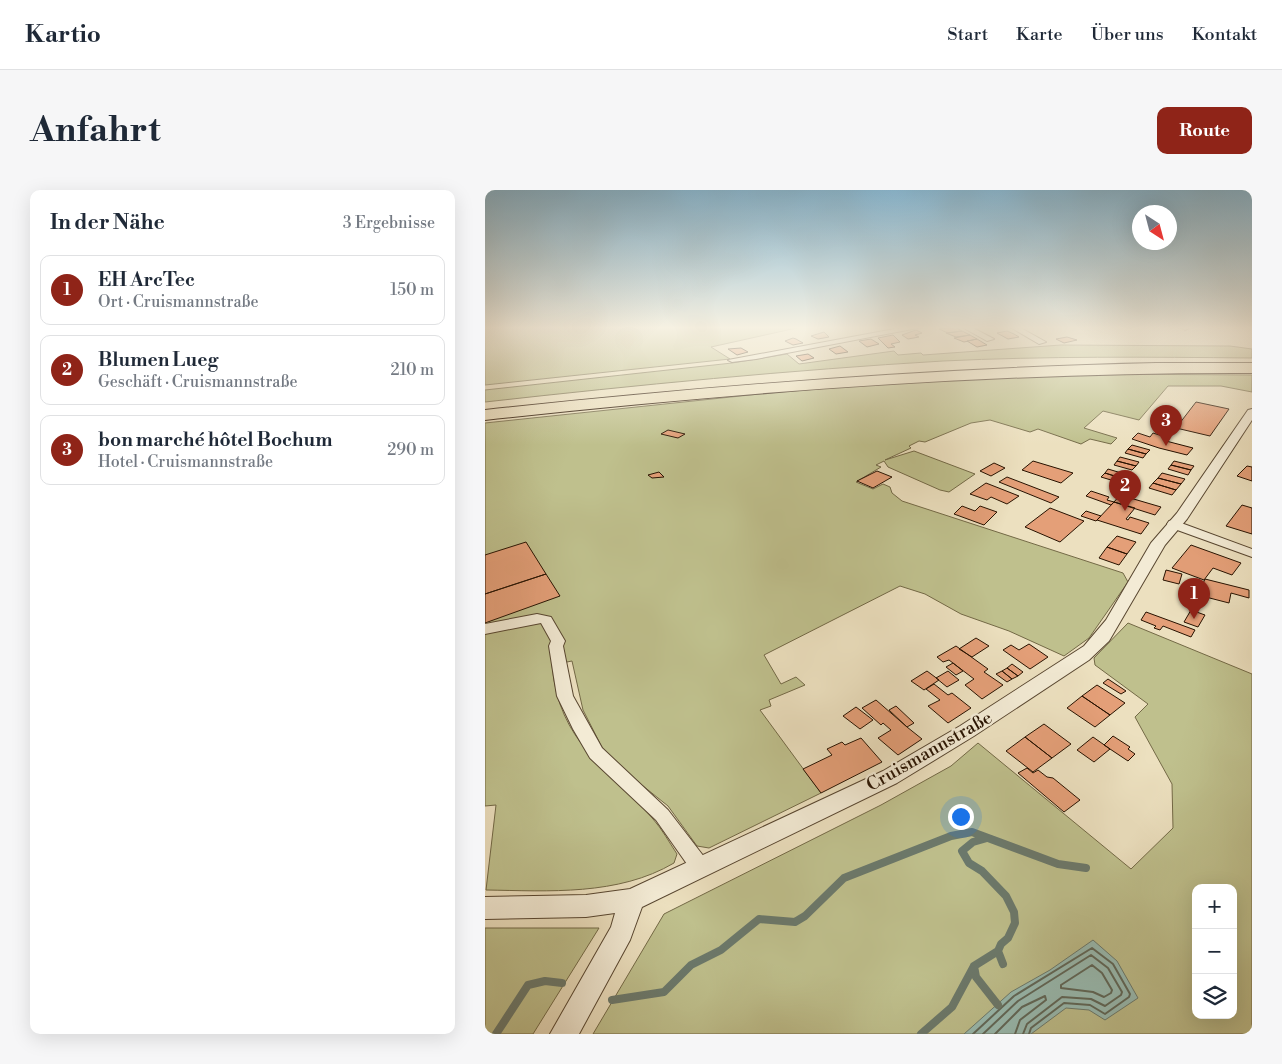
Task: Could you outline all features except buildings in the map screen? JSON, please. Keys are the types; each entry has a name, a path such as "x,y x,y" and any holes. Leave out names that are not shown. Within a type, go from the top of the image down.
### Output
{"highway":[{"path":"485,408 668,388 964,366"},
{"path":"485,415 696,393 924,375 1075,368 1252,368"}],"street":[{"name":"Cruismannstraße","path":"485,908 586,906 632,900 890,777 930,755 1087,652 1102,638 1128,598 1162,538 1182,516 1252,412"},
{"path":"1173,524 1252,553"},
{"path":"485,629 537,618 546,620 557,641 556,646 565,696 581,729 596,753 662,815 701,868"},
{"path":"564,1034 621,932 632,900"}],"green space":[{"path":"485,366 660,366 485,385"},
{"path":"701,366 866,366 714,378 485,402 485,390"},
{"path":"1092,374 1252,375 1252,392 1221,386 1168,386 1139,420 1103,411 1084,428 1117,438 1111,444 1090,439 1081,444 1038,429 1030,432 990,420 971,423 925,442 919,441 909,446 911,448 885,460 914,451 975,474 949,492 940,490 888,467 884,461 876,465 881,467 856,482 873,489 883,484 890,487 892,493 902,501 1123,573 1128,582 1089,638 1064,656 1009,631 961,614 925,594 900,586 764,655 781,684 796,677 805,685 769,700 771,706 760,710 821,793 709,848 697,846 668,806 607,757 583,710 572,661 552,665 556,692 564,715 575,734 588,752 653,819 677,854 674,863 652,874 607,886 558,891 486,890 496,805 485,806 485,423 769,393 903,382"},
{"path":"1128,623 1252,674 1252,1034 593,1034 664,914 881,805 951,766 978,743 1131,869 1173,828 1172,784 1135,717 1148,704 1095,665 1094,658"},
{"path":"485,928 599,928 533,1034 485,1034"}],"water":[{"path":"1093,940 1117,961 1138,998 1105,1020 1089,1010 1066,1008 1031,1034 964,1034 1011,992 1050,970"}],"waterway":[{"path":"612,1000 664,992 691,965 721,950 759,919 795,922 805,916 844,878 951,836 972,832 1058,864 1086,868"},
{"path":"987,838 973,842 962,851 969,863 982,871 1006,896 1014,912 1015,923 1008,938 1001,944 998,951"},
{"path":"974,966 998,951"},
{"path":"998,951 1003,964"},
{"path":"921,1034 952,1007 974,966"},
{"path":"974,966 976,977 998,1005"},
{"path":"496,1034 528,985 545,981 562,983"}],"place":[{"name":"bon marché hôtel Bochum","path":"1166,446"},
{"name":"Blumen Lueg","path":"1125,511"},
{"name":"EH ArcTec","path":"1194,619"}]}
